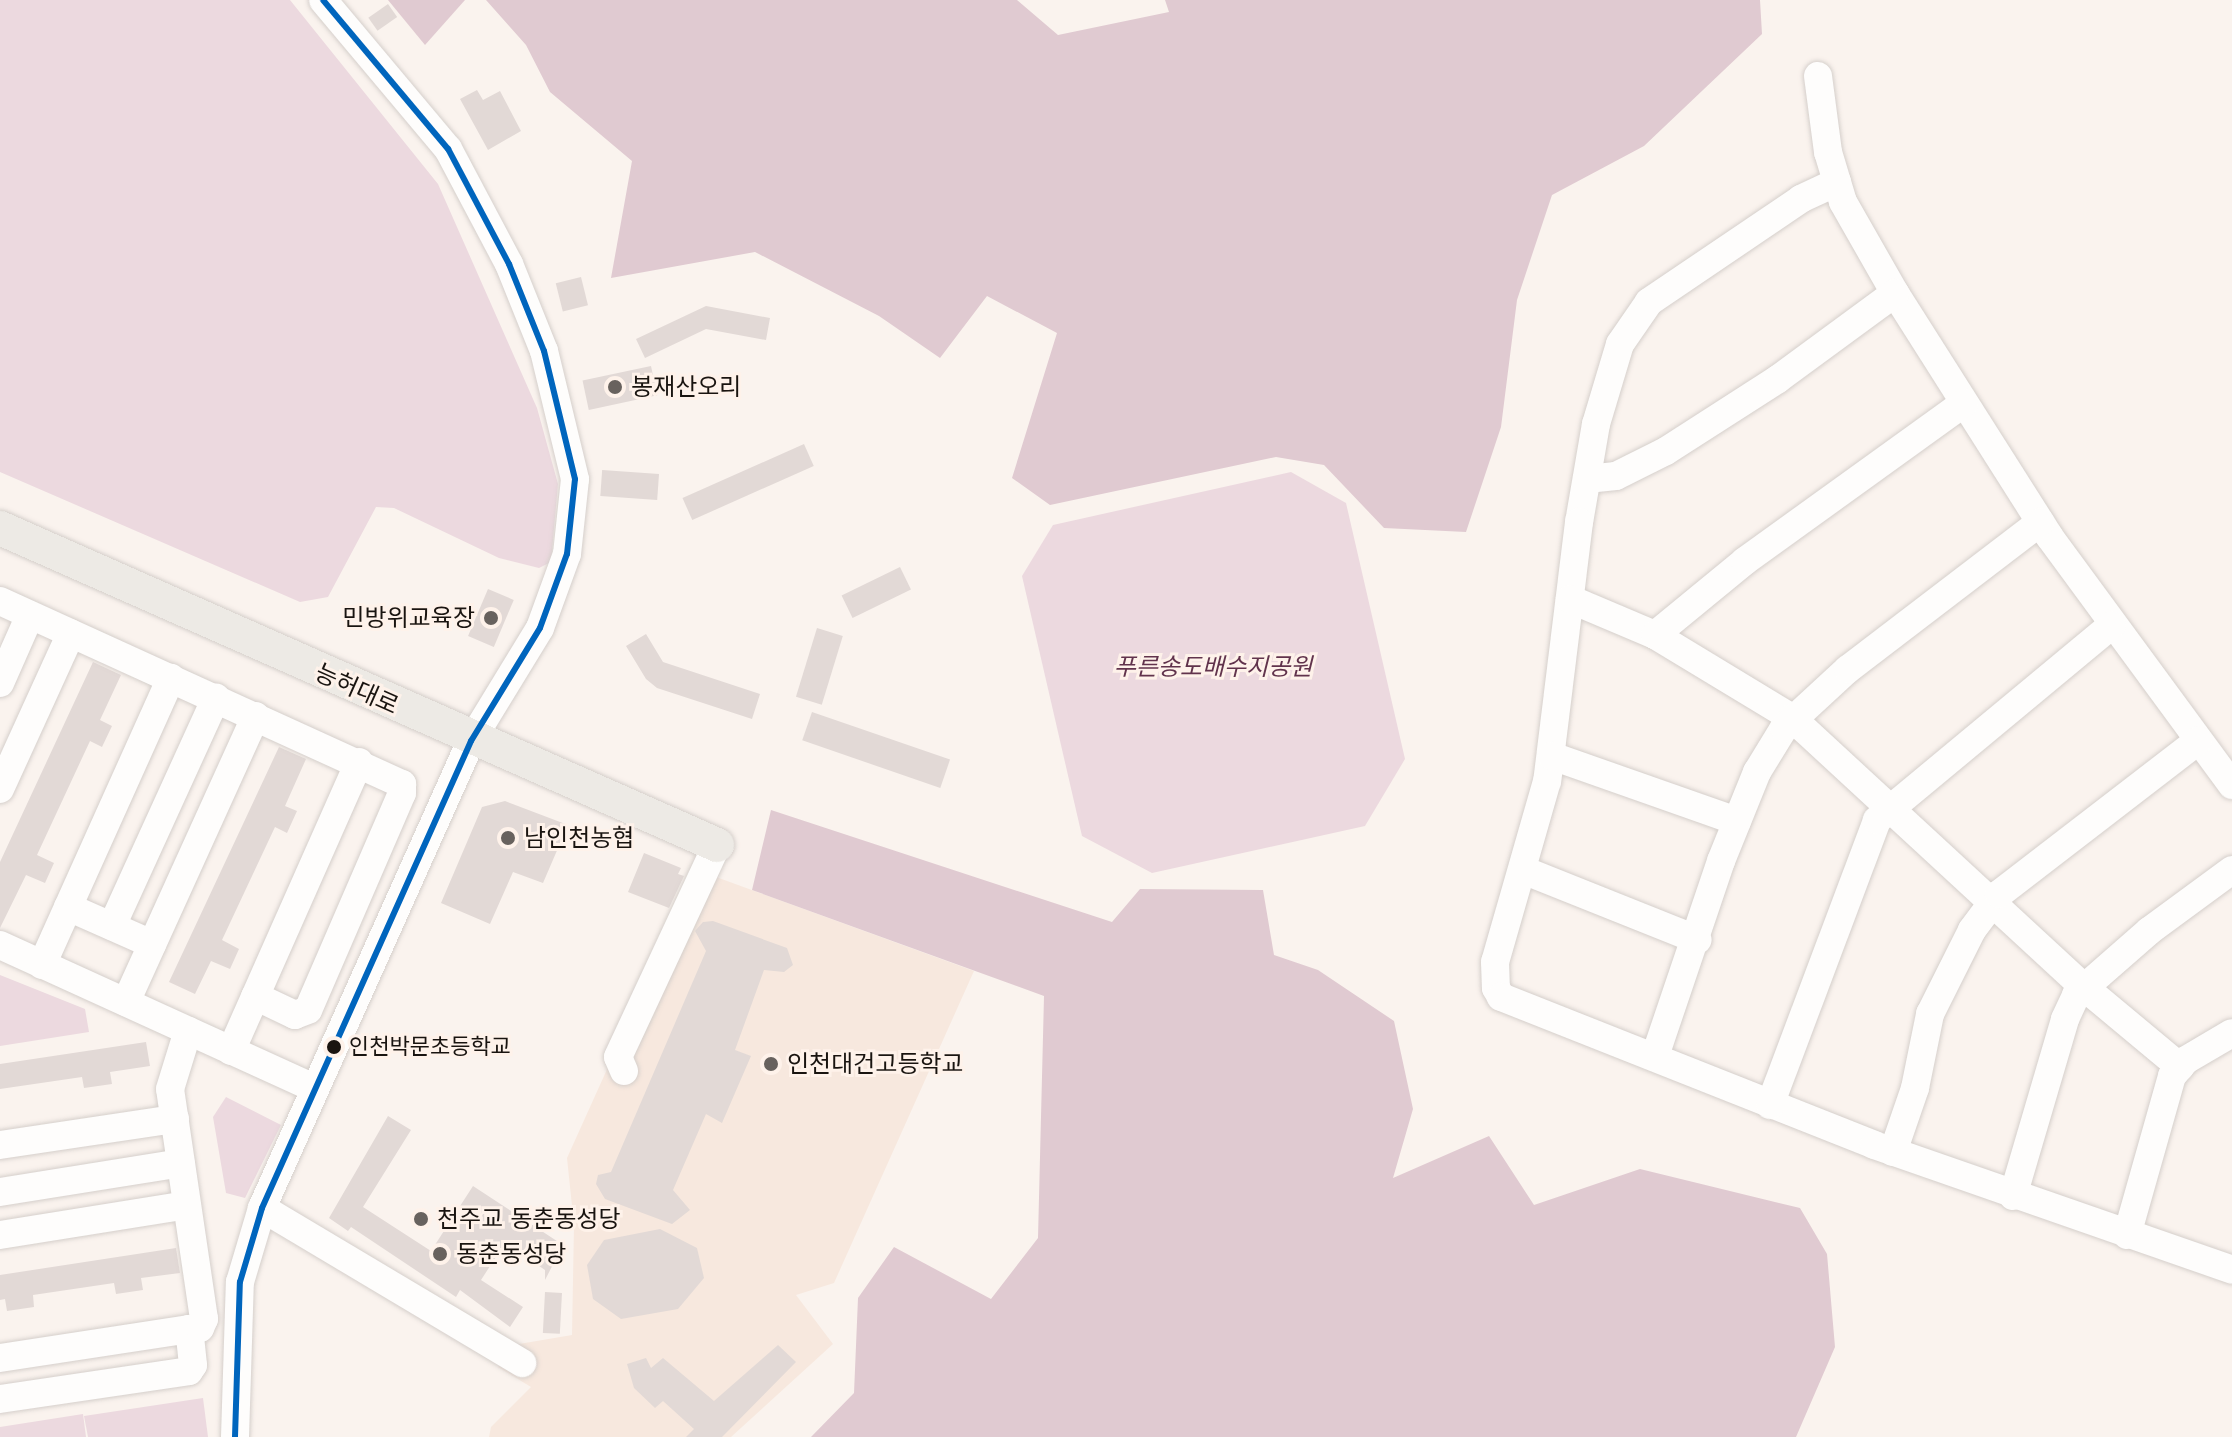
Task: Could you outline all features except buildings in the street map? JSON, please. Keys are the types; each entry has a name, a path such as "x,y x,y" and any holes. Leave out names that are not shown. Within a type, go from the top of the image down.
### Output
{"main road":[{"name":"능허대로","path":"0,528 471,741 717,845"}],"street":[{"path":"235,1437 240,1282 262,1208 471,741 540,628 567,554 575,479 544,351 509,264 448,149 323,0"},
{"path":"1818,76 1820,112 1843,202 1895,293 2040,522 2112,625 2232,785"},
{"path":"1837,182 1696,267 1632,320 1596,424 1570,599 1552,756 1492,977 1501,997 1655,1056 1770,1105 2013,1196 2232,1270"},
{"path":"1587,479 1616,476 1666,451 1778,379 1895,293"},
{"path":"1655,635 1745,561 1964,403"},
{"path":"1655,1056 1737,821 1757,772 1792,718 1848,669 2040,522"},
{"path":"1570,599 1655,635 1792,718 1893,807 2084,987 2180,1067"},
{"path":"0,601 402,784 402,793 308,1010 295,1015 255,996"},
{"path":"0,683 30,615"},
{"path":"1770,1105 1859,859 1877,820 2112,625"},
{"path":"0,789 71,633"},
{"path":"42,965 171,678"},
{"path":"112,926 216,698"},
{"path":"126,1002 256,716"},
{"path":"1893,1152 1915,1088 1930,1014 1972,930 1994,901 2198,741"},
{"path":"1552,756 1737,821"},
{"path":"231,1051 359,762"},
{"path":"624,1071 618,1057 717,845"},
{"path":"1523,870 1698,940"},
{"path":"2013,1196 2065,1019 2084,987 2232,870"},
{"path":"68,907 152,944"},
{"path":"0,945 314,1088"},
{"path":"0,1358 200,1328 204,1319 170,1089 188,1031"},
{"path":"2127,1235 2172,1076 2180,1067 2232,1033"},
{"path":"0,1145 175,1119"},
{"path":"0,1192 181,1163"},
{"path":"0,1235 187,1205"},
{"path":"262,1208 522,1363"},
{"path":"0,1399 189,1371 193,1365 189,1329"}],"shaded area":[{"path":"388,0 465,0 425,45"},
{"path":"486,0 1017,0 1058,35 1169,12 1165,0 1760,0 1762,34 1644,146 1552,195 1517,300 1501,427 1466,532 1384,528 1324,465 1276,457 1050,505 1012,478 1057,333 987,296 940,358 879,316 755,252 611,278 632,161 550,92 526,45"},
{"path":"771,810 1112,922 1140,889 1263,890 1274,955 1318,970 1394,1021 1413,1109 1393,1178 1489,1136 1534,1205 1640,1169 1800,1208 1827,1254 1835,1347 1796,1437 811,1437 854,1393 858,1298 894,1247 991,1299 1038,1238 1044,996 752,890"},
{"name":"인천대건고등학교","path":"697,870 974,971 834,1283 796,1295 833,1344 731,1437 489,1437 491,1427 531,1387 498,1367 519,1344 572,1335 574,1225 567,1158"}],"green space":[{"path":"0,0 290,0 438,184 537,408 558,484 551,562 539,568 499,558 394,508 376,507 328,597 300,602 0,472"},
{"name":"푸른송도배수지공원","path":"1291,472 1346,503 1405,759 1365,826 1152,873 1082,836 1022,576 1053,525"},
{"path":"0,975 85,1009 89,1032 0,1046"},
{"path":"226,1097 281,1125 245,1198 226,1193 213,1117"},
{"path":"203,1398 208,1437 88,1437 84,1416"},
{"path":"83,1414 86,1437 0,1437 0,1427"}],"transit line":[{"path":"235,1437 240,1282 262,1208 471,741 540,628 567,554 575,479 544,351 509,264 448,149 323,0"}],"place":[{"name":"봉재산오리","path":"615,387"},
{"name":"민방위교육장","path":"491,618"},
{"name":"남인천농협","path":"508,838"},
{"name":"인천박문초등학교","path":"334,1047"},
{"name":"인천대건고등학교","path":"771,1064"},
{"name":"천주교 동춘동성당","path":"421,1219"},
{"name":"동춘동성당","path":"440,1254"}]}
